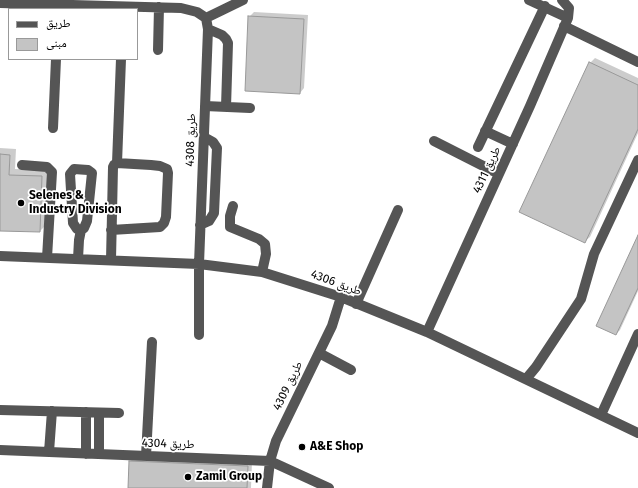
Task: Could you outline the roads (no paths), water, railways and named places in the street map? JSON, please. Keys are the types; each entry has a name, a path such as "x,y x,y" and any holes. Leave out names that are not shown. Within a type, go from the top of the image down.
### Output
{"street":[{"path":"3,2 58,7 116,5 159,7 181,4 206,18 243,0"},
{"path":"530,0 545,6 566,22 638,62"},
{"path":"562,0 569,8 566,22"},
{"path":"478,147 545,6"},
{"path":"158,50 159,7"},
{"name":"طريق 4308","path":"199,335 200,225 208,29 206,18"},
{"name":"طريق 4311","path":"427,332 513,144 566,22"},
{"path":"208,29 222,35 226,38 228,43 226,107"},
{"path":"53,128 56,60"},
{"path":"111,260 113,167 117,163 121,60"},
{"path":"205,106 250,108"},
{"path":"485,131 513,144"},
{"path":"434,141 499,174"},
{"path":"526,379 536,367 581,299 594,254 638,160"},
{"path":"111,230 160,227 164,223 166,217 167,169 160,166 117,163"},
{"path":"22,165 47,167 52,172 47,258"},
{"path":"78,259 81,230 84,228 87,221 92,174 88,170 74,169 70,174 73,223 77,229 81,230"},
{"path":"232,206 230,227 259,239 264,244 266,254 262,272"},
{"path":"356,304 398,210"},
{"name":"طريق 4306","path":"0,256 199,264 262,272 342,297 427,332 638,433"},
{"name":"طريق 4309","path":"267,488 270,461 276,441 332,326 342,297"},
{"path":"601,415 638,334"},
{"path":"146,456 152,342"},
{"path":"319,353 351,370"},
{"path":"0,410 119,413"},
{"path":"49,452 52,411"},
{"path":"86,412 86,454"},
{"path":"98,454 99,413"},
{"name":"طريق 4304","path":"0,450 270,461 329,488"}],"place":[{"name":"Selenes & Industry Division","path":"21,203"},
{"name":"A&E Shop","path":"302,447"},
{"name":"Zamil Group","path":"188,477"}]}
